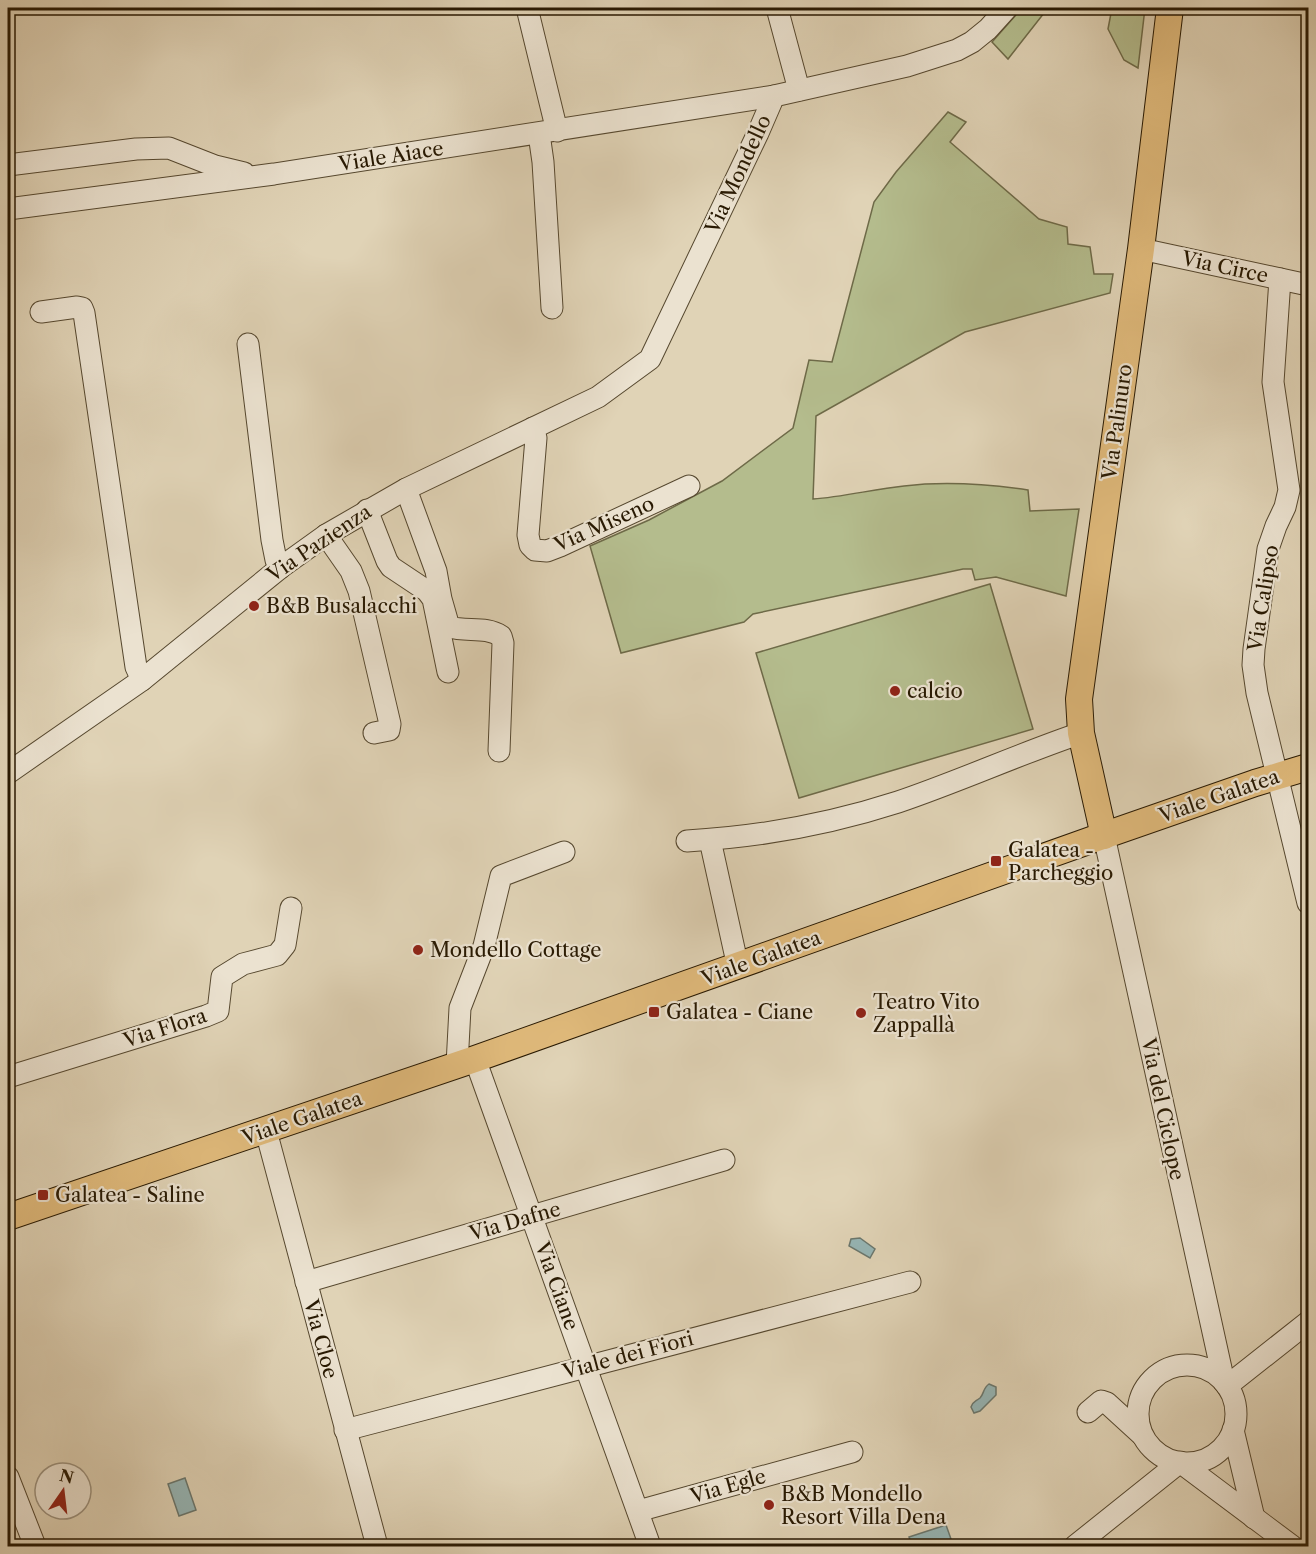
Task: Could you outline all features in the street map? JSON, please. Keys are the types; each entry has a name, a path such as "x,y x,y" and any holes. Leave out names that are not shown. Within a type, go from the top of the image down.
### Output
{"main road":[{"name":"Via Palinuro","path":"1104,836 1081,733 1079,699 1142,249 1170,8"},
{"name":"Viale Galatea","path":"8,1217 466,1062 1308,766"}],"street":[{"path":"527,8 548,132 543,162 552,308"},
{"path":"777,8 799,90"},
{"name":"Via Mondello","path":"598,397 650,359 759,133 774,96 907,66 957,50 988,29 1007,8"},
{"name":"Viale Aiace","path":"8,209 274,174 774,96"},
{"path":"8,165 136,149 169,148 231,171 274,174"},
{"name":"Via Circe","path":"1142,249 1308,285"},
{"name":"Via Calipso","path":"1280,279 1273,382 1288,490 1286,507 1276,525 1268,549 1253,665 1257,693 1308,903"},
{"path":"41,312 77,307 82,308 84,313 136,667 142,680"},
{"path":"248,344 272,540 280,568"},
{"name":"Via Pazienza","path":"8,772 142,680 280,568 326,535 406,489 598,397"},
{"name":"Via Miseno","path":"533,428 536,438 528,535 530,545 536,550 561,546 689,486"},
{"path":"406,489 436,571 449,627 459,630 480,629 495,632 501,636 503,643 499,751"},
{"path":"367,510 391,567 427,591 433,599 448,672"},
{"path":"326,535 351,571 368,624 390,724 388,730 374,733"},
{"path":"687,841 710,840 812,825 897,802 1081,733"},
{"name":"Via del Ciclope","path":"1104,836 1226,1384"},
{"path":"710,840 738,967"},
{"path":"466,1062 460,1008 484,946 501,876 564,852"},
{"name":"Via Flora","path":"8,1077 218,1011 222,977 243,964 277,955 285,945 291,908"},
{"name":"Via Ciane","path":"466,1062 532,1216 650,1546"},
{"name":"Via Cloe","path":"266,1131 377,1546"},
{"name":"Via Dafne","path":"306,1282 724,1160"},
{"name":"Viale dei Fiori","path":"345,1430 586,1365 910,1282"},
{"path":"1226,1384 1308,1322"},
{"path":"1142,1435 1138,1421 1140,1401 1149,1382 1160,1372 1187,1365 1201,1367 1214,1373 1226,1384 1233,1396 1236,1407 1233,1430 1254,1518"},
{"path":"1088,1412 1101,1401 1107,1402 1158,1453 1180,1462 1191,1462 1212,1456 1221,1449 1233,1430"},
{"name":"Via Egle","path":"638,1511 852,1452"},
{"path":"1180,1462 1292,1546"},
{"path":"1075,1546 1180,1462"},
{"path":"10,1489 34,1546"}],"green space":[{"path":"1022,8 1048,8 1008,59 992,42"},
{"path":"1112,8 1145,8 1138,68 1124,60 1108,29"},
{"path":"948,112 966,122 950,142 1039,219 1067,227 1068,244 1090,247 1094,274 1113,274 1110,293 965,332 816,416 813,499 904,486 966,484 1028,490 1030,511 1079,509 1066,596 996,577 975,580 972,569 963,569 753,614 744,622 621,653 590,546 649,520 722,481 793,428 809,360 832,362 874,202 896,172"},
{"name":"calcio","path":"990,584 1033,729 799,798 756,653"}],"water":[{"path":"860,1238 875,1249 870,1258 849,1246 851,1239"},
{"path":"989,1384 996,1387 996,1395 980,1411 974,1413 971,1407 973,1403 980,1398"},
{"path":"185,1478 196,1510 179,1516 168,1484"},
{"path":"946,1525 951,1539 932,1546 912,1546 909,1537"}],"place":[{"name":"B&B Busalacchi","path":"254,606"},
{"name":"calcio","path":"895,691"},
{"name":"Galatea - Parcheggio","path":"996,861"},
{"name":"Mondello Cottage","path":"418,950"},
{"name":"Galatea - Ciane","path":"654,1012"},
{"name":"Teatro Vito Zappallà","path":"861,1013"},
{"name":"Galatea - Saline","path":"43,1195"},
{"name":"B&B Mondello Resort Villa Dena","path":"769,1505"}]}
